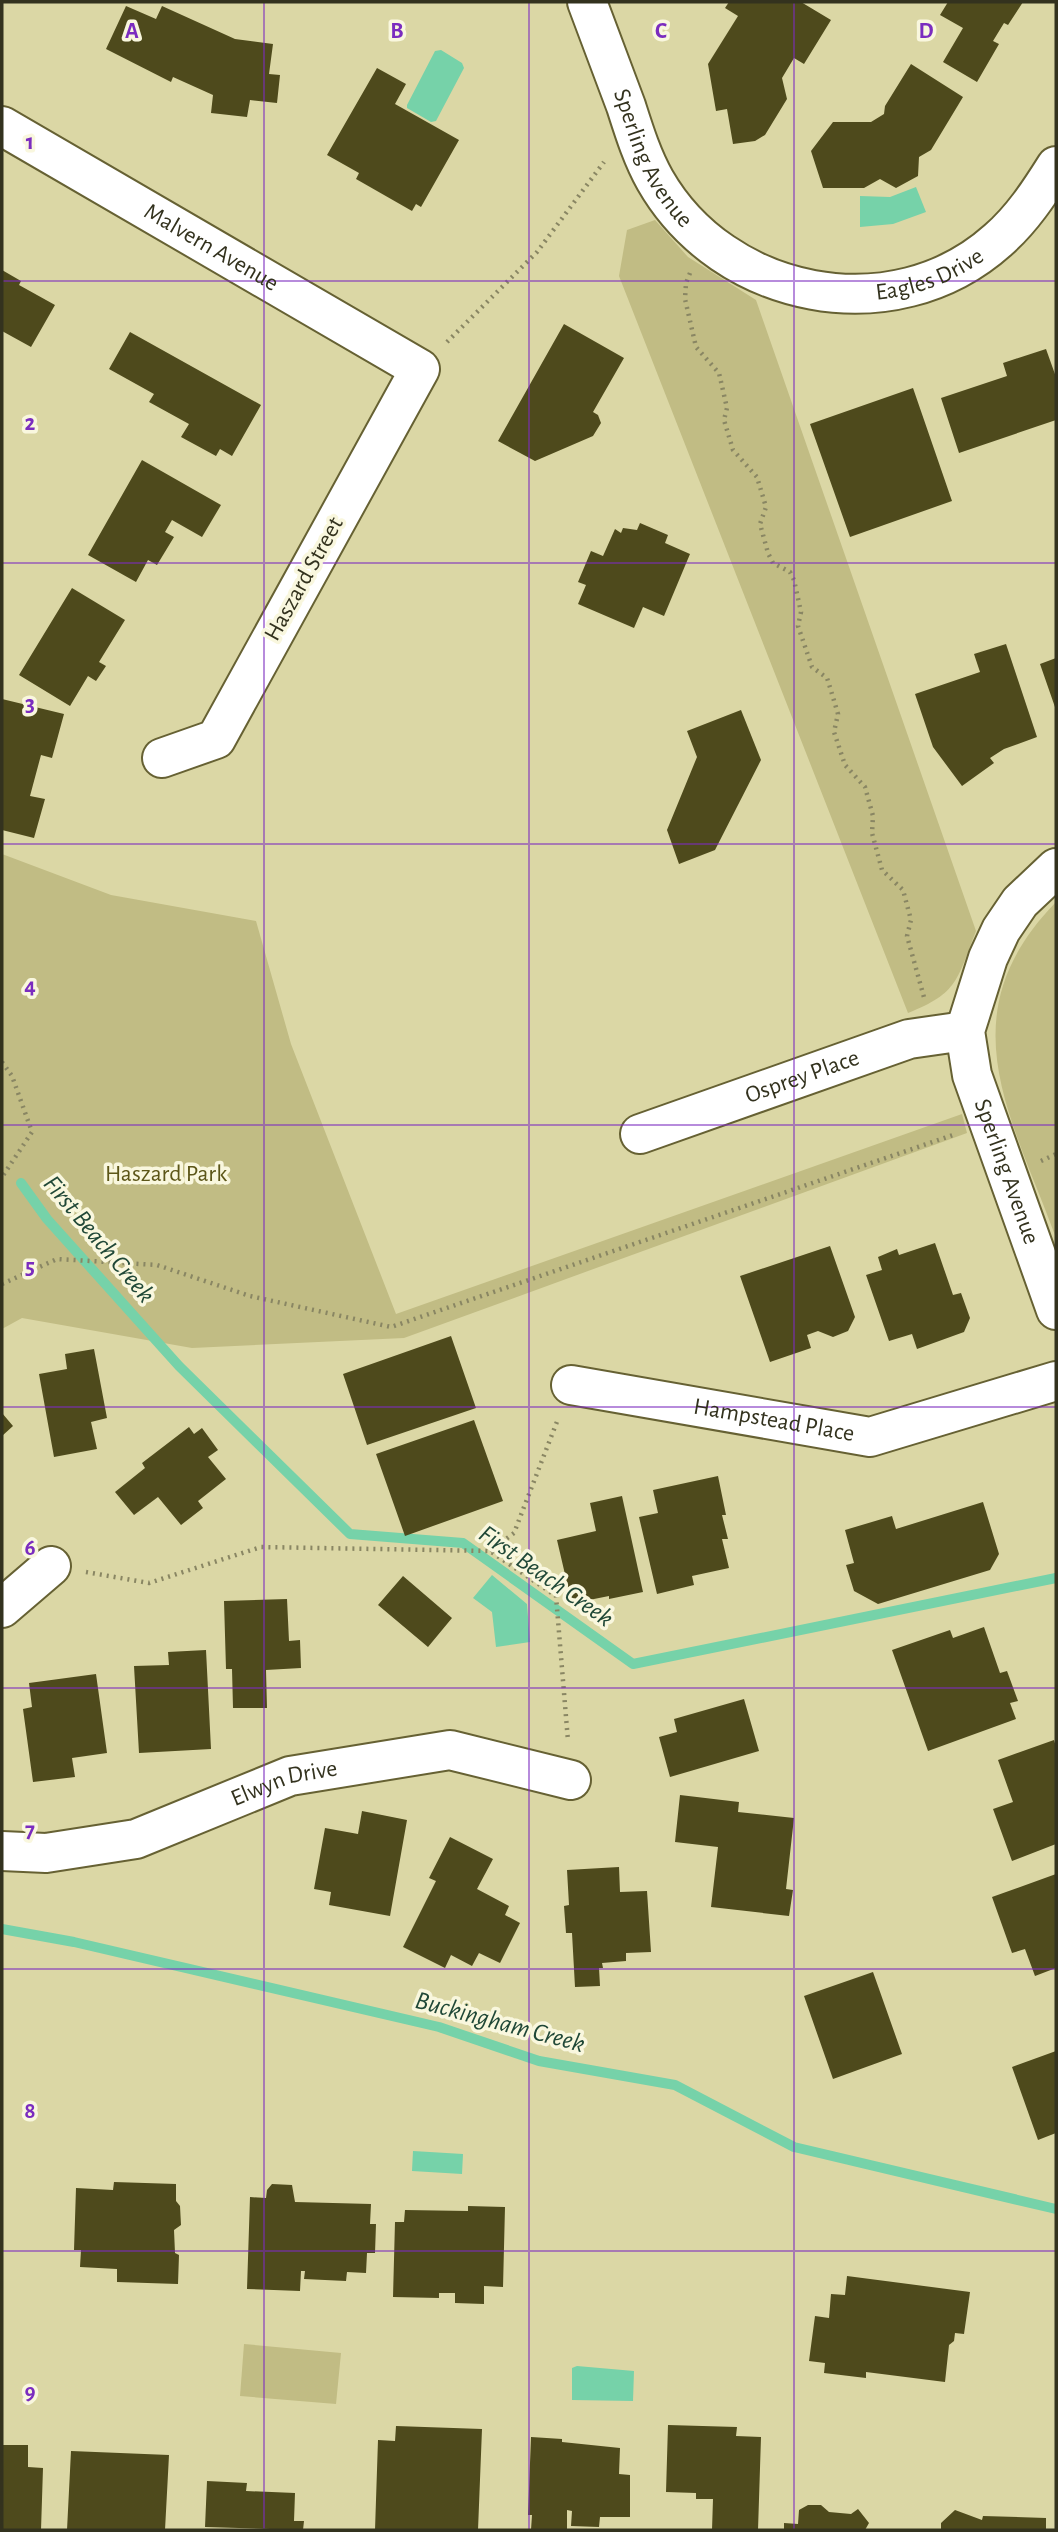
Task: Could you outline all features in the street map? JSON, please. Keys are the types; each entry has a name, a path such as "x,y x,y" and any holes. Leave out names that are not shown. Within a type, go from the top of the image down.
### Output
{"street":[{"name":"Sperling Avenue","path":"587,2 656,181 710,244 728,258 765,277"},
{"name":"Malvern Avenue","path":"2,127 420,369"},
{"name":"Eagles Drive","path":"765,277 818,293 849,295 882,292 936,278 962,265 998,241 1035,199 1056,166"},
{"name":"Haszard Street","path":"162,758 216,738 420,369"},
{"path":"965,1031 1001,930 1020,902 1056,868"},
{"name":"Sperling Avenue","path":"965,1031 972,1075 1056,1310"},
{"name":"Osprey Place","path":"640,1134 909,1039 965,1031"},
{"name":"Hampstead Place","path":"571,1385 870,1437 1056,1381"},
{"path":"2,1608 51,1566"},
{"name":"Elwyn Drive","path":"2,1851 46,1853 136,1839 290,1776 450,1750 571,1780"}],"path":[{"path":"420,369 537,252 608,156"},
{"path":"691,272 686,283 685,299 696,347 719,373 727,408 724,420 733,450 757,477 765,507 760,524 768,553 773,563 790,572 794,580 801,612 797,626 812,667 827,678 838,714 834,732 845,765 865,787 873,816 872,833 882,870 904,890 911,920 907,936 925,1001"},
{"path":"2,1062 12,1076 32,1132 2,1177"},
{"path":"2,1284 57,1259 157,1265 250,1296 391,1327 957,1134"},
{"path":"1043,1160 1056,1154"},
{"path":"489,1551 514,1534 571,1385"},
{"path":"51,1566 149,1583 261,1546 489,1551 556,1596 571,1780"}],"green space":[{"path":"655,220 688,257 756,300 976,931 960,973 947,991 925,1006 908,1013 619,276 627,230"},
{"name":"Haszard Park","path":"2,854 111,895 256,921 291,1044 396,1314 962,1114 967,1133 404,1338 192,1348 22,1318 2,1329"},
{"path":"1056,902 1056,1238 1007,1107 998,1066 996,1025 1003,985 1023,944"},
{"path":"244,2344 341,2353 336,2404 240,2396"}],"shaded area":[{"path":"441,50 462,63 464,68 436,121 431,122 407,108 407,105 435,51"},
{"path":"916,187 926,212 893,224 860,227 860,196 890,197"},
{"path":"492,1575 527,1604 530,1642 496,1647 492,1612 473,1598"},
{"path":"413,2151 463,2154 462,2174 412,2171"},
{"path":"577,2366 634,2371 633,2401 572,2400 572,2368"}],"building":[{"path":"729,2 801,2 831,20 804,64 794,58 782,78 787,99 765,135 755,141 733,144 727,109 716,111 708,64 738,16 725,8"},
{"path":"948,2 1023,2 1008,25 1004,23 993,41 999,44 977,82 943,62 963,28 940,15"},
{"path":"126,6 156,19 162,6 235,39 273,44 269,74 280,75 277,103 250,100 247,117 211,113 213,95 173,77 171,82 106,49"},
{"path":"911,64 963,97 931,150 919,157 918,176 896,188 880,179 864,188 823,188 811,151 833,122 871,122 884,114 885,106"},
{"path":"377,68 406,84 395,104 459,140 421,207 416,204 412,211 356,179 359,173 327,155"},
{"path":"2,270 21,281 19,285 55,305 31,347 2,331"},
{"path":"564,324 624,358 593,412 598,415 601,423 593,436 535,461 498,441"},
{"path":"130,332 261,405 232,456 220,449 216,456 181,437 189,424 149,402 154,394 109,369"},
{"path":"1046,349 1056,377 1056,420 959,453 941,398 1007,376 1003,363"},
{"path":"913,388 952,501 850,537 810,424"},
{"path":"142,460 221,505 202,537 172,520 165,532 174,537 157,565 148,560 136,582 88,555"},
{"path":"640,523 668,535 665,543 690,554 664,616 643,607 634,628 578,604 586,585 578,582 591,551 603,556 615,529 621,533 623,528 637,530"},
{"path":"72,588 125,620 99,662 106,666 96,681 88,676 70,706 19,675"},
{"path":"1006,644 1037,737 1004,749 990,758 994,763 962,786 933,747 915,694 980,672 974,654"},
{"path":"1056,658 1056,710 1040,664"},
{"path":"2,699 64,714 52,758 41,755 30,796 45,799 34,838 2,830"},
{"path":"741,710 761,760 715,850 679,864 667,830 697,757 687,731"},
{"path":"935,1243 953,1295 961,1293 970,1318 964,1332 917,1349 912,1334 889,1341 866,1275 882,1270 878,1257 897,1249 899,1255"},
{"path":"830,1246 855,1317 848,1331 833,1337 818,1331 807,1335 811,1348 770,1362 740,1276"},
{"path":"451,1336 476,1408 367,1445 343,1374"},
{"path":"94,1349 107,1418 91,1422 97,1449 54,1457 39,1374 67,1369 65,1354"},
{"path":"2,1413 13,1426 2,1436"},
{"path":"474,1420 503,1501 405,1536 376,1454"},
{"path":"189,1427 194,1434 202,1428 218,1450 208,1457 226,1479 198,1501 203,1508 181,1525 158,1497 134,1515 115,1492 145,1468 142,1463"},
{"path":"718,1476 726,1515 722,1515 728,1539 722,1539 729,1568 692,1576 694,1585 657,1594 639,1517 658,1513 653,1490"},
{"path":"622,1496 643,1592 609,1599 609,1596 589,1600 588,1596 571,1600 557,1540 596,1531 590,1503"},
{"path":"983,1502 999,1554 990,1570 878,1604 854,1591 846,1565 854,1563 845,1530 892,1516 896,1529"},
{"path":"403,1576 452,1618 428,1647 378,1605"},
{"path":"287,1599 289,1641 300,1640 301,1668 266,1670 267,1708 233,1708 232,1669 226,1669 224,1601"},
{"path":"984,1627 1000,1673 1007,1671 1018,1701 1010,1703 1016,1719 928,1751 892,1650 950,1630 953,1638"},
{"path":"206,1650 211,1749 139,1753 134,1666 169,1665 168,1652"},
{"path":"96,1674 107,1753 72,1758 75,1777 33,1782 23,1709 32,1707 29,1683"},
{"path":"744,1699 759,1751 670,1777 659,1737 677,1732 674,1719"},
{"path":"1054,1740 1056,1844 1012,1861 993,1809 1013,1802 998,1760"},
{"path":"680,1795 739,1802 738,1812 794,1818 786,1889 793,1890 789,1916 711,1907 718,1847 675,1842"},
{"path":"362,1811 407,1820 390,1916 329,1905 331,1892 314,1889 325,1828 358,1834"},
{"path":"450,1837 493,1859 477,1889 509,1906 505,1915 520,1923 500,1963 479,1953 472,1966 451,1955 445,1968 403,1947 436,1881 429,1878"},
{"path":"619,1867 620,1892 647,1891 651,1952 626,1953 626,1961 602,1963 603,1968 599,1968 600,1986 575,1987 572,1933 566,1933 564,1906 569,1905 567,1870"},
{"path":"1056,1874 1056,1968 1035,1976 1025,1949 1012,1953 992,1897"},
{"path":"873,1972 902,2054 833,2079 804,1996"},
{"path":"1056,2051 1056,2133 1038,2140 1012,2067"},
{"path":"114,2182 176,2184 181,2225 174,2230 175,2253 179,2255 178,2284 117,2282 117,2269 80,2267 81,2250 74,2250 76,2188 113,2190"},
{"path":"272,2184 292,2185 295,2202 371,2204 370,2224 376,2224 375,2253 367,2253 366,2273 347,2272 346,2281 304,2279 305,2271 301,2271 300,2291 247,2289 250,2197 266,2198 267,2190"},
{"path":"468,2206 505,2207 503,2287 484,2286 484,2304 455,2303 455,2293 439,2293 439,2298 393,2297 395,2222 404,2222 405,2210 468,2211"},
{"path":"847,2276 970,2292 964,2334 955,2333 954,2341 949,2345 945,2382 866,2372 866,2378 824,2373 825,2363 809,2361 815,2316 829,2318 831,2294 845,2295"},
{"path":"668,2425 737,2427 736,2436 761,2437 758,2530 712,2530 713,2499 696,2499 696,2493 666,2492"},
{"path":"396,2426 482,2429 478,2530 375,2530 378,2440 395,2441"},
{"path":"531,2437 620,2448 619,2474 630,2475 630,2517 600,2517 599,2527 571,2526 572,2511 567,2510 567,2530 531,2530 532,2515 528,2515"},
{"path":"2,2445 28,2445 28,2467 43,2468 41,2530 2,2530"},
{"path":"71,2451 169,2455 165,2530 67,2530"},
{"path":"207,2481 247,2483 246,2491 295,2493 294,2521 304,2521 303,2530 205,2527"},
{"path":"808,2505 821,2505 829,2512 851,2514 858,2509 869,2523 865,2530 784,2530 784,2523 798,2524 799,2510"},
{"path":"955,2510 982,2520 983,2516 1046,2518 1046,2530 941,2530 941,2523"}],"waterway":[{"name":"First Beach Creek","path":"21,1183 47,1219 179,1366 350,1534 463,1543 633,1664 1056,1578"},
{"name":"Buckingham Creek","path":"2,1929 74,1942 439,2027 539,2061 675,2085 794,2147 1056,2209"}]}
